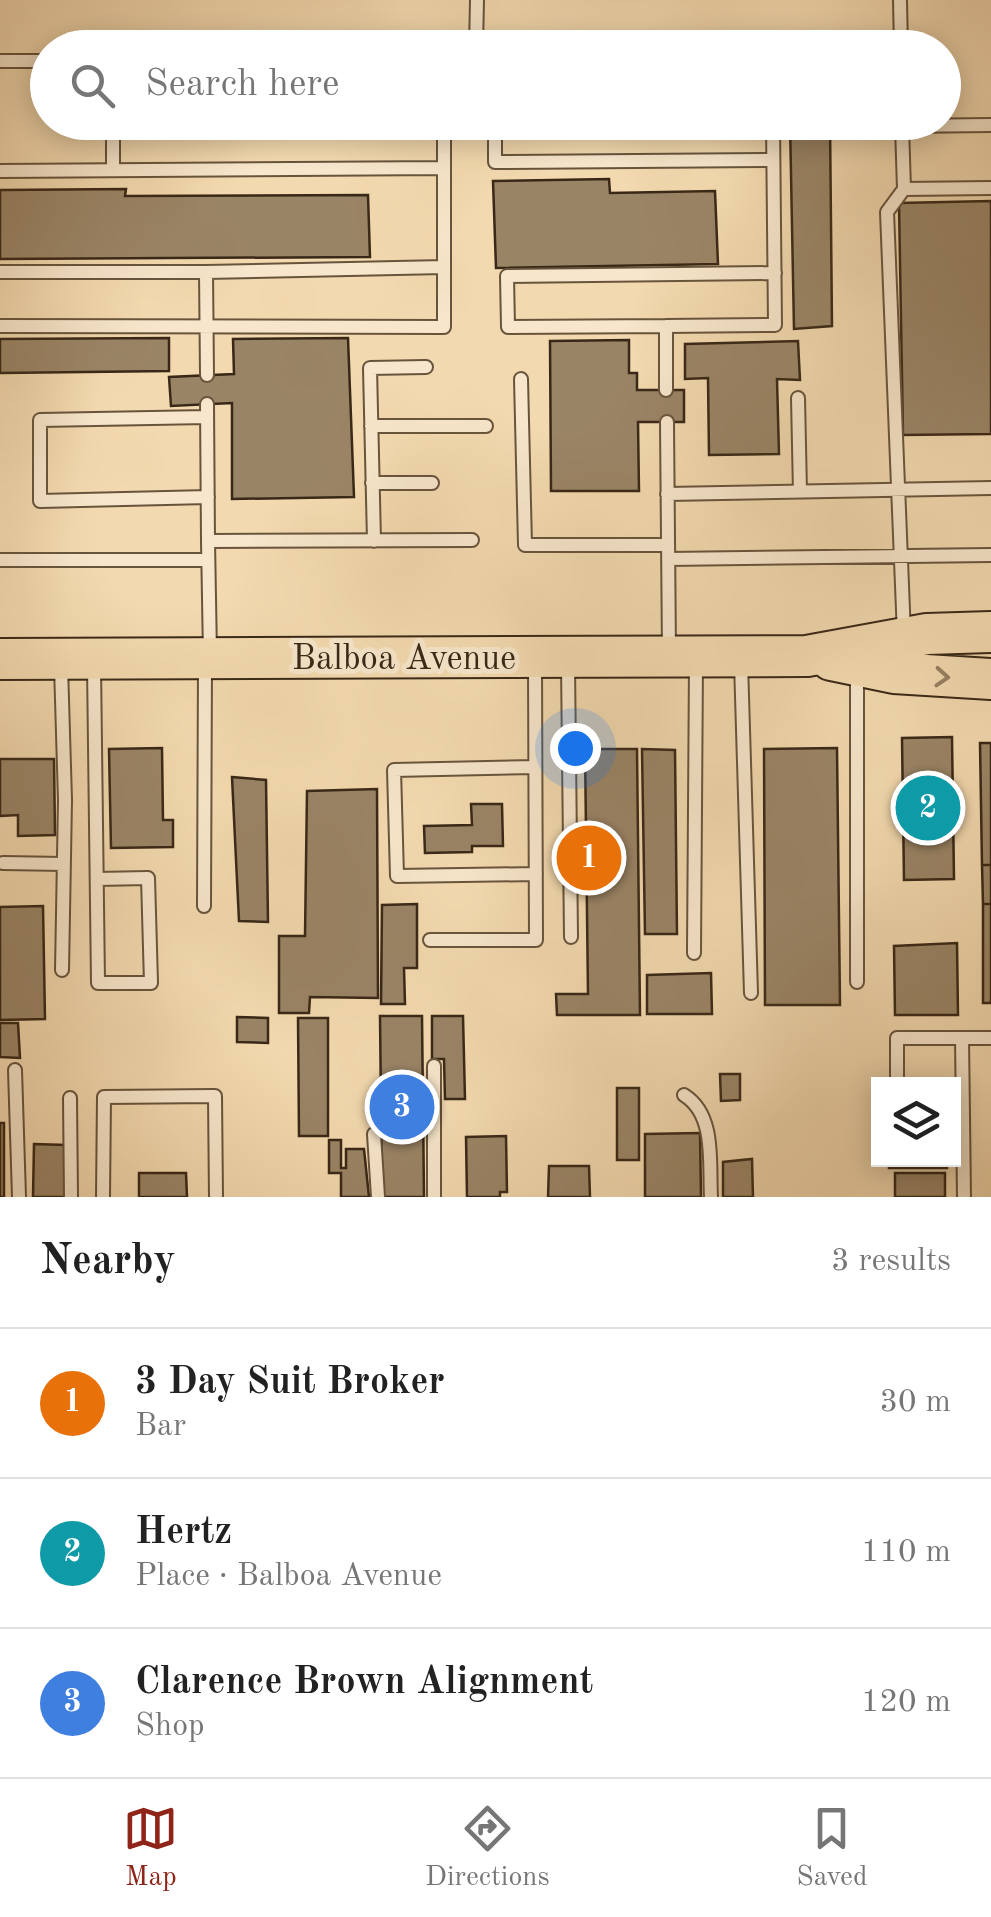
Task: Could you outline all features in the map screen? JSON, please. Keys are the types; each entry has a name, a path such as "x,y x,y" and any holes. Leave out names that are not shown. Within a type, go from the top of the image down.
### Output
{"main road":[{"name":"Balboa Avenue","path":"0,659 807,656 904,638 991,632"},
{"name":"Balboa Avenue","path":"807,656 925,676 991,678"}],"lane":[{"path":"476,30 477,0"},
{"path":"900,0 901,30"},
{"path":"0,62 30,61"},
{"path":"961,125 991,125"},
{"path":"113,140 113,170"},
{"path":"0,326 444,327 444,140"},
{"path":"494,140 495,162 774,160"},
{"path":"773,140 775,274 775,325 508,328 508,276 775,274"},
{"path":"902,140 904,188 887,212 904,638"},
{"path":"0,171 444,168"},
{"path":"904,188 991,188"},
{"path":"0,272 444,267"},
{"path":"206,272 207,375"},
{"path":"666,326 666,390"},
{"path":"374,540 370,368 426,366"},
{"path":"520,379 525,546 898,556 991,554"},
{"path":"798,398 800,492"},
{"path":"204,906 208,658 208,497 207,411 40,420 40,501 208,497"},
{"path":"666,422 668,552 682,656 694,952"},
{"path":"371,426 486,426"},
{"path":"372,483 432,483"},
{"path":"667,494 991,488"},
{"path":"208,541 472,540"},
{"path":"0,560 208,560"},
{"path":"430,940 536,940 535,767 551,656"},
{"path":"551,656 570,936"},
{"path":"741,656 751,993"},
{"path":"62,970 64,864 78,658"},
{"path":"78,658 97,879 98,984 151,984 148,878 97,879"},
{"path":"856,666 858,982"},
{"path":"535,767 394,770 397,876 536,874"},
{"path":"4,863 64,864"},
{"path":"897,1077 897,1038 991,1038"},
{"path":"960,1077 962,1038"},
{"path":"434,1066 434,1197"},
{"path":"15,1070 19,1197"},
{"path":"684,1094 699,1104 708,1130 711,1197"},
{"path":"103,1197 104,1097 215,1096 216,1197"},
{"path":"70,1098 71,1197"},
{"path":"374,1134 378,1197"},
{"path":"961,1163 964,1197"}],"building":[{"path":"790,140 830,140 832,326 794,329"},
{"path":"609,179 610,193 715,191 718,264 496,268 493,181"},
{"path":"126,189 125,196 368,195 370,257 0,259 0,190"},
{"path":"991,201 991,434 903,435 899,203"},
{"path":"169,338 169,371 0,373 0,339"},
{"path":"348,338 354,497 232,499 232,403 171,406 169,377 234,374 233,339"},
{"path":"629,340 629,373 637,373 637,390 684,390 684,422 638,422 639,491 551,491 550,341"},
{"path":"798,341 800,380 777,379 779,454 709,455 708,378 685,379 685,344"},
{"path":"952,737 954,879 904,880 902,738"},
{"path":"980,743 991,743 991,865 982,865"},
{"path":"162,748 163,820 173,820 173,847 111,848 109,749"},
{"path":"837,748 840,1005 765,1005 764,749"},
{"path":"585,749 637,749 640,1015 557,1015 556,994 588,994"},
{"path":"642,749 675,750 677,934 645,934"},
{"path":"0,759 54,759 55,835 18,836 18,815 0,816"},
{"path":"232,777 266,780 268,922 239,921"},
{"path":"377,789 378,998 310,997 309,1013 279,1013 279,936 305,936 307,791"},
{"path":"471,804 502,804 503,846 472,846 472,852 425,853 424,826 472,825"},
{"path":"982,865 991,865 991,904 983,904"},
{"path":"417,904 417,968 404,968 405,1004 381,1004 382,905"},
{"path":"983,904 991,904 991,1003 983,1003"},
{"path":"43,906 45,1019 0,1020 0,907"},
{"path":"957,943 958,1015 895,1015 894,946"},
{"path":"711,973 712,1014 647,1014 647,975"},
{"path":"380,1016 422,1016 424,1197 382,1197"},
{"path":"432,1016 463,1016 465,1099 445,1099 444,1059 432,1059"},
{"path":"237,1017 268,1018 268,1043 237,1042"},
{"path":"298,1018 328,1018 328,1136 299,1136"},
{"path":"0,1023 18,1023 20,1058 0,1057"},
{"path":"720,1074 740,1074 740,1100 721,1101"},
{"path":"617,1088 639,1088 639,1160 617,1160"},
{"path":"0,1123 4,1123 4,1197 0,1197"},
{"path":"700,1133 701,1197 645,1197 645,1134"},
{"path":"506,1136 507,1192 500,1192 500,1197 467,1197 466,1137"},
{"path":"329,1140 341,1140 341,1168 346,1168 346,1149 364,1149 369,1197 341,1197 341,1173 329,1173"},
{"path":"34,1144 66,1145 67,1197 33,1197"},
{"path":"752,1159 753,1197 723,1197 723,1162"},
{"path":"549,1166 589,1166 590,1197 548,1197"},
{"path":"139,1173 186,1173 187,1197 139,1197"},
{"path":"895,1173 945,1173 945,1197 895,1197"}],"place":[{"name":"Hertz","path":"928,808"},
{"name":"3 Day Suit Broker","path":"589,858"},
{"name":"Clarence Brown Alignment","path":"402,1107"}]}
